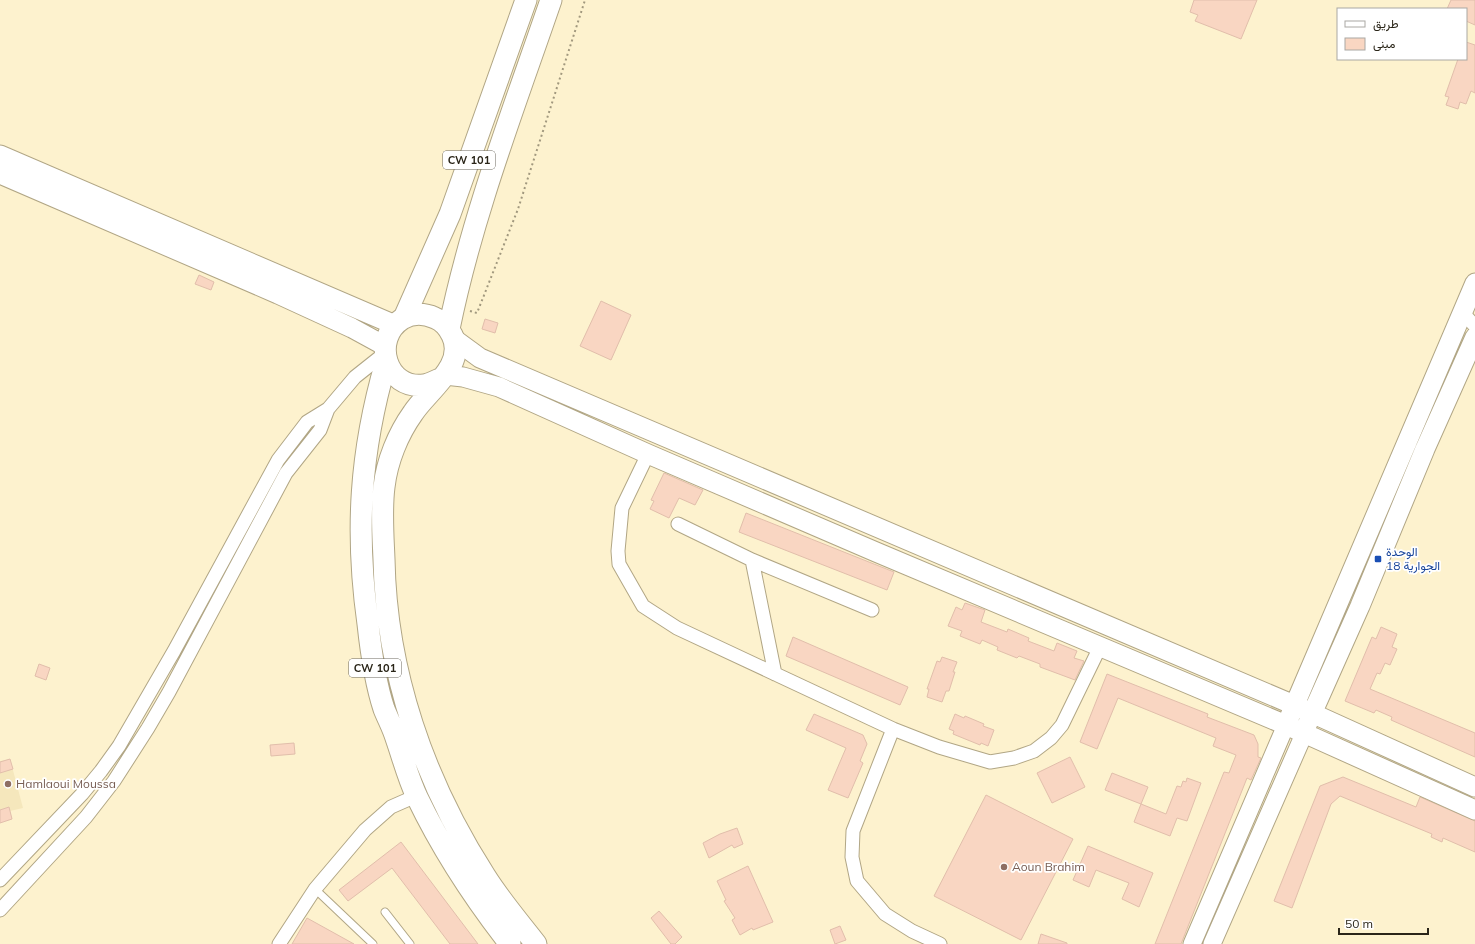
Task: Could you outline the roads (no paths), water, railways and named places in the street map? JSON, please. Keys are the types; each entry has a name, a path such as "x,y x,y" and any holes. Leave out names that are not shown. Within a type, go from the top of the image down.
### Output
{"main road":[{"name":"CW 101","path":"400,321 450,214 526,0"},
{"name":"CW 101","path":"452,334 454,306 467,250 488,184 552,0"},
{"path":"0,155 400,321"},
{"path":"0,174 278,294 352,328 385,354 393,373 402,380 414,385 426,385 443,377 463,377 499,387 648,454 1286,725 1475,810"},
{"path":"1286,725 1469,320 1475,284"},
{"path":"385,354 388,335 400,321 416,314 428,315 440,320 452,334 480,358 1294,705 1475,787"},
{"path":"443,377 454,359 456,351 452,334"},
{"path":"1304,734 1311,714 1360,606 1425,449 1475,337"},
{"name":"CW 101","path":"385,354 364,460 360,531 364,593 372,658 384,709 416,796 463,880 510,944"},
{"name":"CW 101","path":"443,377 413,413 394,447 384,486 384,590 393,652 403,695 420,750 440,794 486,877 536,944"}],"street":[{"path":"0,880 101,771 119,746 278,460 307,422 328,408 355,377 385,354"},
{"path":"0,910 86,818 126,761 169,692 286,473 320,430 328,408"},
{"path":"648,454 622,508 618,551 620,564 643,606 677,628 893,729 939,747 990,762 1014,758 1034,751 1051,738 1062,725 1100,647"},
{"path":"678,524 752,560 872,610"},
{"path":"752,560 775,674"},
{"path":"154,685 169,692"},
{"path":"1192,944 1286,725"},
{"path":"893,729 853,831 852,857 857,881 885,914 912,931 940,944"},
{"path":"1212,944 1304,734"},
{"path":"279,944 315,889 365,830 391,807 416,796"}],"lane":[{"path":"315,889 372,944"},
{"path":"385,912 410,944"}],"place":[{"name":"الوحدة الجوارية 18","path":"1378,559"},
{"name":"Hamlaoui Moussa","path":"8,784"},
{"name":"Aoun Brahim","path":"1004,867"}]}
